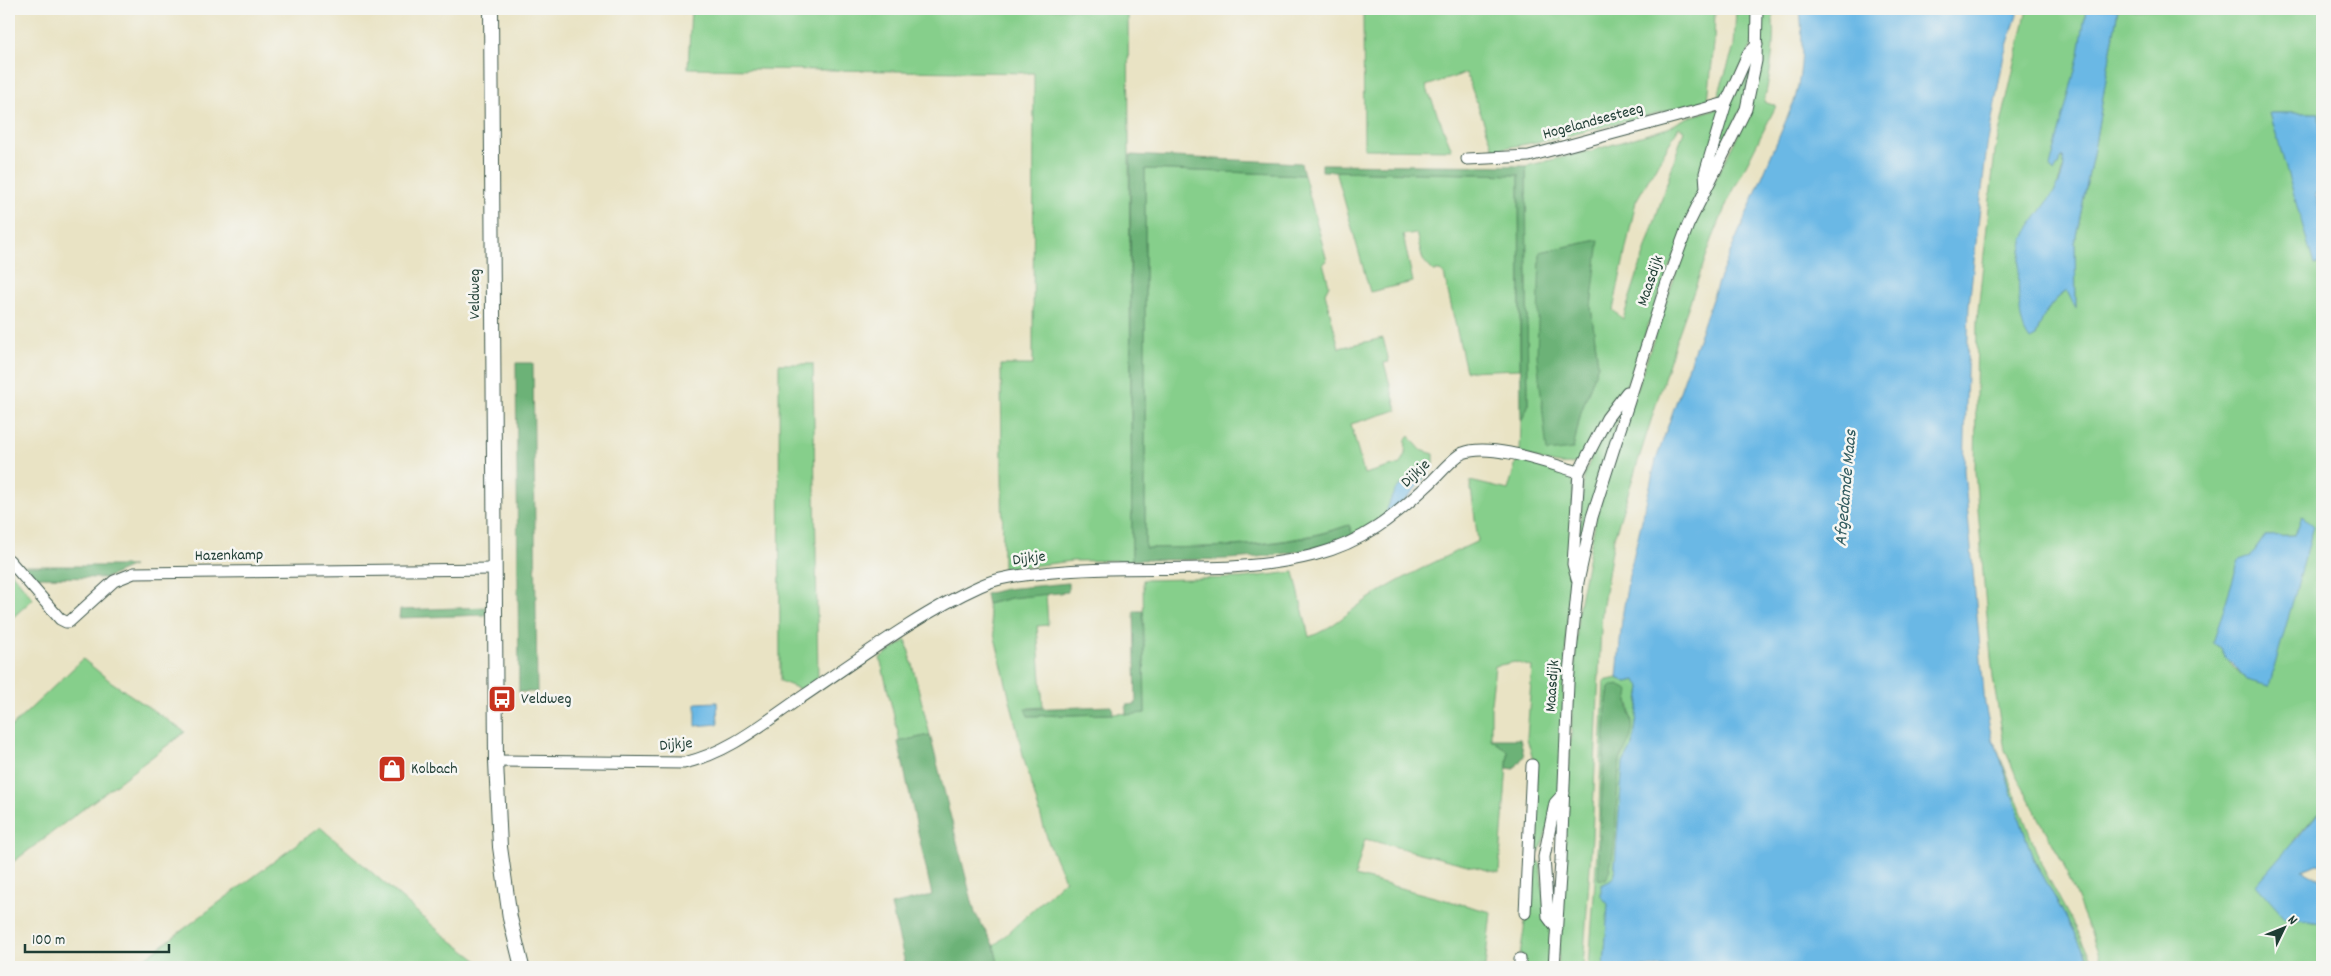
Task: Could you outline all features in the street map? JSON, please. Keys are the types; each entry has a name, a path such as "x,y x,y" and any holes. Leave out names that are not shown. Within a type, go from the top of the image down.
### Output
{"street":[{"name":"Veldweg","path":"491,9 496,760 500,847 510,918 522,967"},
{"name":"Maasdijk","path":"1554,967 1568,683 1578,582 1592,517 1632,387 1688,225 1746,109 1751,92 1757,46 1756,9"},
{"name":"Maasdijk","path":"1706,188 1705,174 1726,103 1748,54 1757,46"},
{"name":"Hogelandsesteeg","path":"1467,160 1529,156 1726,103"},
{"name":"Maasdijk","path":"1578,582 1573,564 1574,515 1579,472 1607,418 1632,387"},
{"name":"Dijkje","path":"496,760 684,763 704,758 736,742 915,622 981,585 999,579 1086,569 1224,568 1271,564 1316,554 1343,546 1379,527 1397,514 1462,453 1491,450 1579,472"},
{"name":"Hazenkamp","path":"9,560 60,619 66,622 69,622 114,581 134,574 495,569"},
{"path":"1525,913 1532,765"},
{"name":"Maasdijk","path":"1557,929 1548,917 1544,856 1555,803 1564,794"},
{"path":"1528,856 1544,856"}],"green space":[{"path":"691,9 1128,9 1132,560 1071,561 1003,570 1001,365 1033,365 1034,73 688,68"},
{"path":"1363,9 1715,9 1714,44 1708,100 1564,137 1494,150 1466,73 1426,86 1452,150 1364,149"},
{"path":"1736,9 1753,9 1754,41 1729,91 1719,97 1734,47"},
{"path":"1760,9 1772,9 1772,55 1764,102 1776,106 1727,203 1712,240 1675,344 1614,538 1602,611 1592,837 1583,967 1558,967 1578,611 1596,518 1615,453 1692,226 1738,135"},
{"path":"2027,9 2086,9 2080,54 2054,171 2063,155 2064,166 2058,184 2036,337 2047,311 2061,295 2067,291 2076,307 2075,241 2095,144 2118,9 2322,9 2322,146 2319,113 2270,113 2315,265 2322,262 2322,809 2294,839 2285,918 2322,923 2322,967 2104,967 2063,863 2014,771 2005,750 1993,678 1975,471 1977,320 1995,151","holes":["2303,516 2246,680 2229,661 2221,648 2251,556 2265,536 2295,535"]},
{"path":"1753,55 1742,107 1708,177 1732,98"},
{"path":"1722,107 1702,189 1663,284 1628,382 1614,400 1583,459 1576,463 1560,464 1520,453 1521,422 1528,406 1526,166 1594,150 1668,128 1686,118","holes":["1679,127 1684,130 1623,319 1613,310 1636,201","1598,240 1591,307 1598,365 1581,412 1573,449 1544,423 1540,252"]},
{"path":"1130,155 1301,163 1304,175 1145,169 1145,548 1223,547 1274,543 1324,533 1349,525 1353,535 1300,551 1272,555 1216,559 1132,560"},
{"path":"1322,164 1526,166 1528,406 1521,422 1519,175 1322,171"},
{"path":"1145,169 1304,175 1327,261 1323,263 1329,285 1325,293 1339,348 1383,338 1389,362 1384,363 1397,410 1351,424 1364,474 1400,464 1405,454 1406,439 1409,436 1421,450 1434,454 1434,464 1425,478 1402,485 1394,494 1385,516 1353,535 1349,525 1324,533 1248,545 1145,548"},
{"path":"1336,171 1519,175 1520,369 1466,371 1444,274 1440,271 1433,271 1423,260 1416,233 1403,235 1413,282 1370,292"},
{"path":"1599,240 1591,307 1598,365 1581,412 1573,449 1547,452 1537,356 1540,252"},
{"path":"516,363 533,363 537,692 519,692"},
{"path":"779,364 813,364 818,679 802,690 780,681"},
{"path":"1624,400 1577,561 1584,475 1599,440"},
{"path":"1517,458 1567,473 1573,482 1573,580 1568,610 1561,790 1539,853 1533,852 1532,849 1536,760 1533,760 1527,738 1532,667 1515,662 1495,666 1491,703 1491,739 1508,751 1499,873 1365,839 1355,876 1491,912 1485,967 999,967 994,946 1065,880 1049,844 1025,763 987,604 1011,598 1046,594 1048,625 1037,626 1043,707 1028,708 1028,716 1145,713 1143,580 1242,578 1294,572 1309,637 1333,625 1368,599 1395,583 1478,541 1470,481 1508,490"},
{"path":"25,566 133,566 106,578 34,577"},
{"path":"9,569 33,599 9,621"},
{"path":"1068,583 1068,592 1011,598 987,604 985,594 1005,589"},
{"path":"486,607 486,615 399,618 400,610"},
{"path":"1134,611 1143,611 1145,713 1126,715 1126,705 1136,704"},
{"path":"906,640 930,735 900,741 880,658"},
{"path":"83,659 110,681 185,732 9,865 9,729"},
{"path":"1617,678 1627,682 1635,680 1641,686 1633,745 1623,763 1614,876 1610,881 1604,967 1589,967 1598,837 1604,681","holes":["1609,687 1627,698 1632,723 1627,746 1620,761 1610,869 1599,879 1606,709"]},
{"path":"1618,684 1629,691 1628,701 1632,732 1619,764 1613,857 1606,880 1598,879 1606,709 1609,687"},
{"path":"1112,706 1113,714 1028,716 1025,709"},
{"path":"930,735 975,913 994,946 999,967 906,967 891,905 932,895 898,742"},
{"path":"1491,739 1520,739 1524,756 1514,769 1507,768 1508,751"},
{"path":"1997,748 2042,866 2096,967 2093,967 2032,856"},
{"path":"320,827 440,932 486,967 133,967"},
{"path":"1535,861 1540,862 1546,920 1553,935 1549,967 1524,967 1524,955 1520,955 1526,916 1530,916 1532,864"}],"water":[{"name":"Afgedamde Maas","path":"1800,9 2019,9 2004,55 1987,146 1969,305 1964,470 1985,704 1992,739 1997,748 2032,856 2093,967 1604,967 1608,904 1601,896 1601,885 1610,881 1614,876 1623,763 1633,745 1641,687 1635,680 1627,682 1617,678 1622,618 1629,575 1656,460 1719,279 1795,99 1800,77 1802,54"},
{"path":"2086,9 2118,9 2095,144 2075,241 2076,309 2067,291 2051,305 2036,337 2030,340 2023,326 2020,310 2020,256 2028,231 2056,189 2064,167 2063,156 2054,172 2050,167 2079,54"},
{"path":"2270,113 2319,113 2322,146 2322,195 2315,193 2322,215 2322,262 2314,265"},
{"path":"1425,478 1409,496 1385,516 1397,488 1407,482"},
{"path":"2302,516 2314,526 2269,686 2246,680 2233,663 2225,658 2221,648 2213,643 2239,560 2251,556 2265,536 2295,535"},
{"path":"717,702 718,724 696,726 696,703"},
{"path":"2322,809 2322,865 2317,864 2303,870 2322,880 2322,923 2285,918 2256,885"}],"place":[{"name":"Veldweg","path":"502,699"},
{"name":"Kolbach","path":"392,769"}]}
